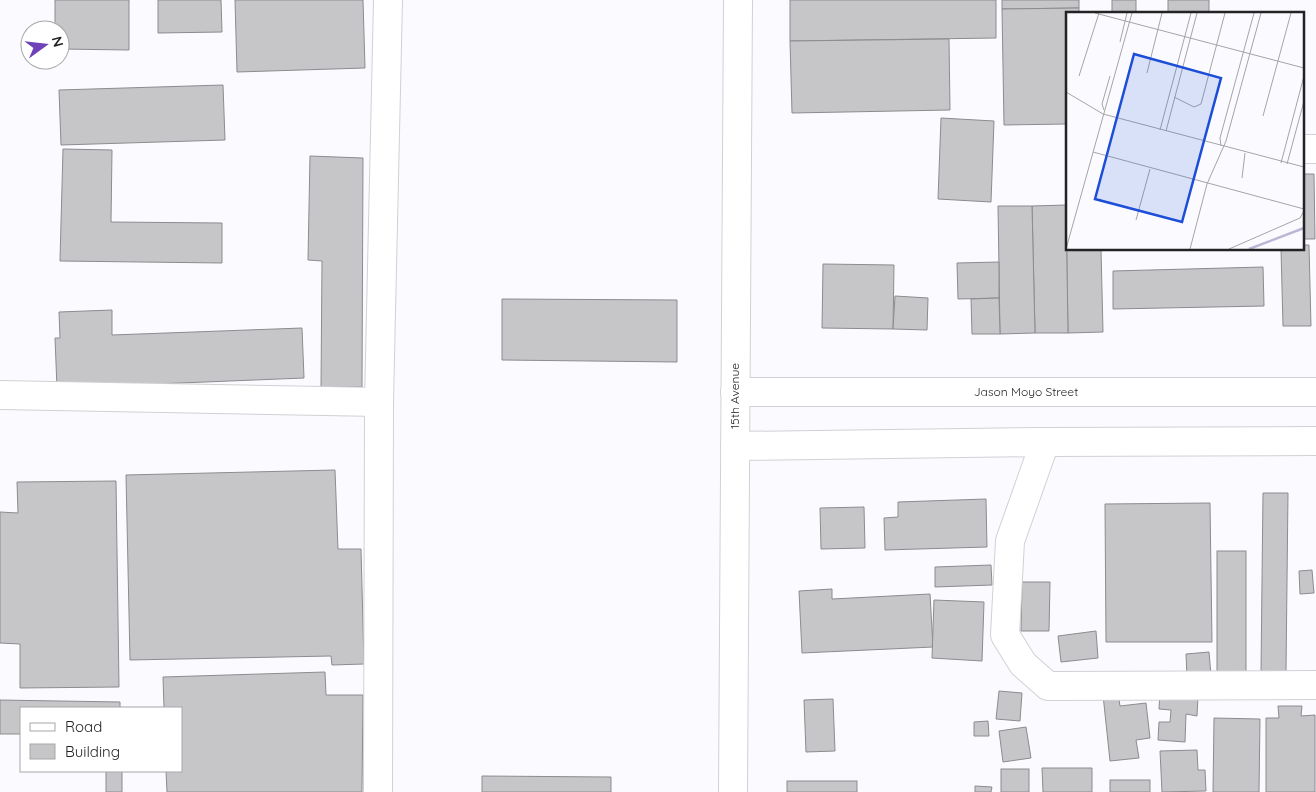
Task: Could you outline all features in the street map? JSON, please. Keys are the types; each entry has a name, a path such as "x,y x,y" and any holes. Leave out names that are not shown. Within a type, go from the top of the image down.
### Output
{"street":[{"path":"378,792 379,402 388,0"},
{"name":"15th Avenue","path":"733,792 738,0"},
{"name":"Jason Moyo Street","path":"735,392 1316,392"},
{"path":"0,395 379,402"},
{"path":"735,446 1316,441"},
{"path":"1045,442 1010,541 1005,635 1023,664 1048,686 1316,685"}],"building":[{"path":"55,0 129,0 129,50 70,49 70,20 55,20"},
{"path":"158,0 221,0 222,32 158,33"},
{"path":"235,0 363,0 365,68 237,72"},
{"path":"790,0 996,0 996,38 790,41"},
{"path":"1002,0 1079,0 1079,8 1002,9"},
{"path":"1112,0 1136,0 1136,12 1112,12"},
{"path":"1168,0 1209,0 1209,12 1168,12"},
{"path":"1079,8 1079,12 1066,12 1066,124 1004,125 1002,9"},
{"path":"949,39 950,110 792,113 790,41"},
{"path":"223,85 225,140 61,145 59,90"},
{"path":"941,118 994,121 991,202 938,199"},
{"path":"63,149 112,150 111,222 222,223 222,263 60,261"},
{"path":"310,156 363,158 362,387 321,387 322,261 308,260"},
{"path":"1304,174 1314,174 1315,239 1304,239"},
{"path":"1066,205 1068,333 1035,333 1032,206"},
{"path":"998,206 1032,206 1035,333 1000,334"},
{"path":"1304,245 1309,245 1311,326 1283,326 1281,250 1304,250"},
{"path":"1067,250 1101,250 1103,332 1068,333"},
{"path":"999,262 999,298 958,299 957,263"},
{"path":"823,264 894,265 893,329 822,328"},
{"path":"1263,267 1264,306 1113,309 1113,271"},
{"path":"895,296 928,298 927,330 893,329"},
{"path":"999,298 1000,334 972,334 971,299"},
{"path":"502,299 677,300 677,362 502,360"},
{"path":"112,310 112,335 302,328 304,378 57,388 55,338 60,338 59,312"},
{"path":"335,470 338,549 361,549 364,664 332,665 331,656 130,660 126,475"},
{"path":"116,481 119,687 20,688 20,644 0,643 0,512 18,513 17,482"},
{"path":"1263,493 1288,493 1286,672 1261,672"},
{"path":"986,499 987,547 885,550 884,518 898,517 898,502"},
{"path":"1210,503 1212,642 1106,642 1105,504"},
{"path":"864,507 865,548 821,549 820,508"},
{"path":"1217,551 1246,551 1246,679 1217,679"},
{"path":"991,565 992,585 935,587 935,567"},
{"path":"1312,570 1314,593 1300,594 1299,571"},
{"path":"1022,582 1050,582 1049,631 1021,631"},
{"path":"832,589 832,599 930,594 933,647 802,653 799,591"},
{"path":"934,600 984,602 982,661 932,658"},
{"path":"1096,631 1098,658 1061,662 1058,636"},
{"path":"1209,652 1211,675 1187,677 1186,654"},
{"path":"325,672 326,695 363,695 362,792 167,792 166,772 182,772 182,707 164,707 163,677"},
{"path":"999,691 1022,693 1020,721 996,719"},
{"path":"1118,693 1120,706 1146,703 1150,738 1136,740 1139,758 1110,761 1103,695"},
{"path":"1160,693 1198,696 1197,716 1186,714 1185,742 1158,740 1159,722 1170,722 1171,710 1159,709"},
{"path":"833,699 835,751 806,752 804,700"},
{"path":"0,700 120,702 120,707 20,707 20,734 0,734"},
{"path":"1278,706 1302,706 1301,716 1315,715 1315,792 1266,792 1266,718 1279,718"},
{"path":"1214,718 1260,719 1259,792 1213,792"},
{"path":"988,721 989,736 974,736 974,722"},
{"path":"1026,727 1031,758 1003,762 999,731"},
{"path":"1197,750 1198,770 1205,770 1206,791 1162,792 1160,751"},
{"path":"1042,768 1092,768 1092,792 1043,792"},
{"path":"1001,769 1029,769 1029,792 1001,792"},
{"path":"106,772 122,772 122,792 106,792"},
{"path":"482,776 611,777 611,792 482,792"},
{"path":"1110,780 1150,780 1150,792 1110,792"},
{"path":"787,781 857,781 857,792 787,792"},
{"path":"975,786 992,787 991,792 975,792"}]}
